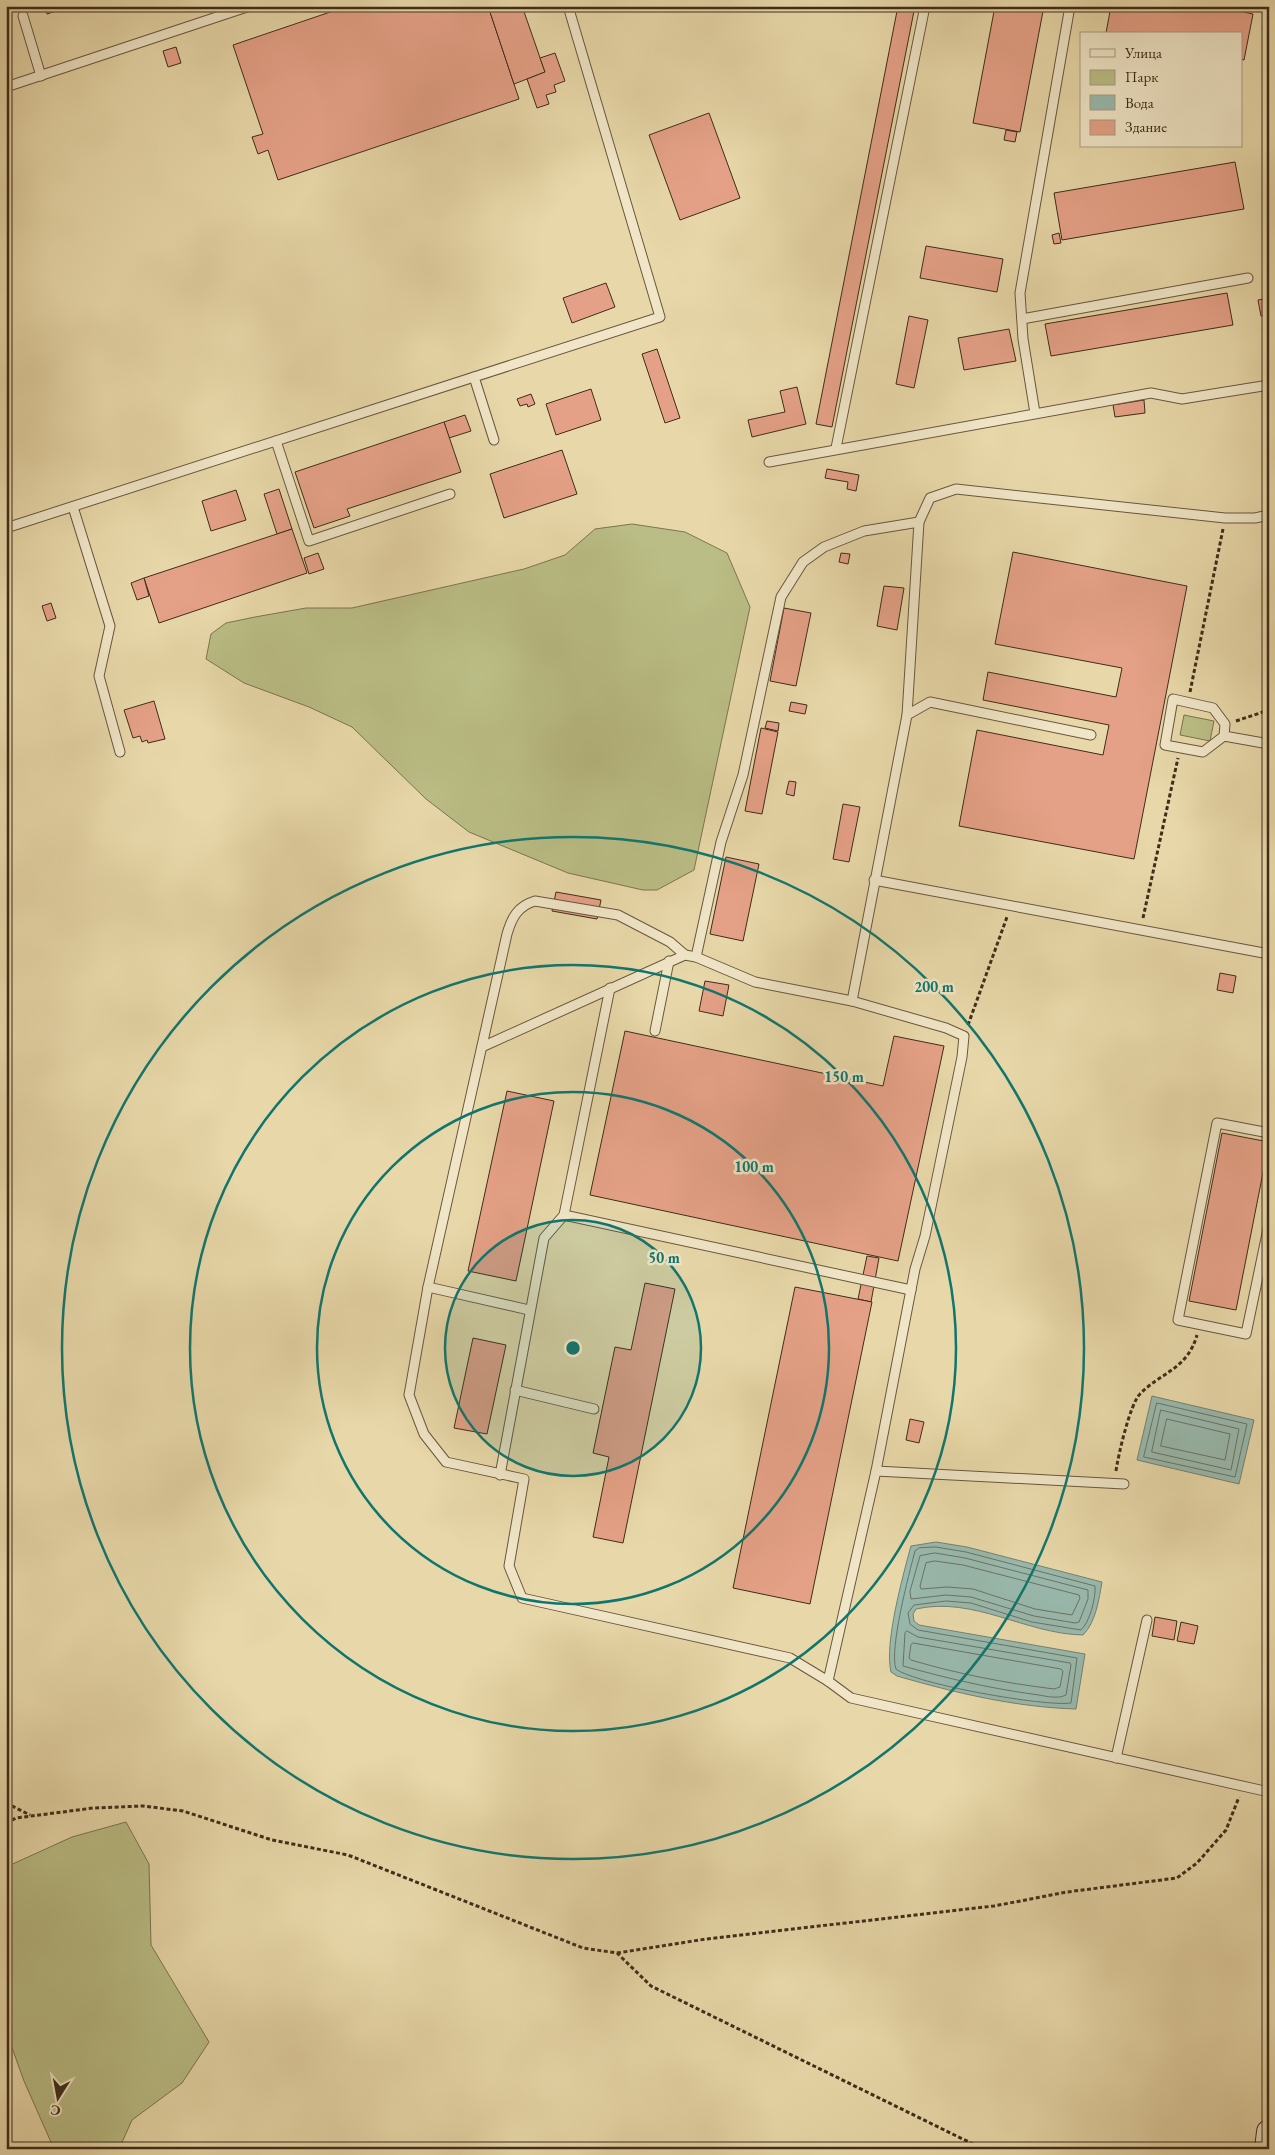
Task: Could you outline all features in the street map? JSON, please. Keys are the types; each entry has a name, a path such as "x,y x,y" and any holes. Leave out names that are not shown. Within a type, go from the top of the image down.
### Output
{"street":[{"path":"1267,2149 1269,2132"}],"lane":[{"path":"6,87 250,6"},
{"path":"6,528 660,317 568,6"},
{"path":"836,448 925,6"},
{"path":"1035,413 1020,293 1070,6"},
{"path":"23,16 41,76"},
{"path":"1022,319 1248,278"},
{"path":"474,377 494,440"},
{"path":"769,462 836,448 1151,393 1182,399 1269,385"},
{"path":"276,441 309,540 450,494"},
{"path":"852,1001 907,715 919,522 930,498 956,489 1226,518 1255,518 1269,515"},
{"path":"73,507 110,626 99,676 120,752"},
{"path":"696,956 721,842 743,775 780,597 803,562 824,547 864,531 919,522"},
{"path":"1173,700 1188,703 1213,708 1226,724 1224,736 1203,752 1165,745 1173,700"},
{"path":"907,715 930,702 1091,735"},
{"path":"1224,736 1269,744"},
{"path":"874,880 1140,928 1269,954"},
{"path":"685,955 670,942 618,915 535,901 526,904 512,918 507,934 428,1287 409,1395 424,1434 446,1462 524,1479 509,1566 522,1598 790,1658 828,1681 851,1698 1269,1792"},
{"path":"482,1047 685,955 696,956 755,982 852,1001 946,1028 964,1036 962,1057 925,1236 911,1290 876,1471 828,1681"},
{"path":"655,1031 670,962"},
{"path":"500,1475 529,1310 544,1238 564,1215 610,988"},
{"path":"1269,1133 1217,1123 1178,1320 1246,1334 1269,1224"},
{"path":"564,1215 911,1290"},
{"path":"428,1287 529,1310"},
{"path":"515,1390 594,1409"},
{"path":"876,1471 1120,1484"},
{"path":"1116,1758 1147,1620"}],"path":[{"path":"1188,703 1226,518"},
{"path":"1226,724 1269,710"},
{"path":"1140,928 1180,748"},
{"path":"964,1036 1011,905"},
{"path":"1120,1484 1130,1410 1136,1398 1186,1357 1192,1350 1200,1324"},
{"path":"6,1823 16,1818 93,1808 143,1806 183,1811 272,1840 348,1855 583,1948 617,1953 716,1937 994,1906 1066,1892 1176,1878 1197,1863 1226,1830 1243,1787"},
{"path":"6,1803 31,1816"},
{"path":"617,1953 651,1986 983,2149"}],"green space":[{"path":"632,524 685,532 727,553 750,607 694,870 657,890 643,890 568,873 469,832 426,799 352,727 309,707 244,683 206,659 211,634 226,623 306,608 352,608 524,569 565,555 595,529"},
{"path":"1184,715 1214,721 1210,741 1180,735"},
{"path":"126,1822 149,1864 151,1945 209,2042 182,2083 132,2120 119,2149 54,2149 24,2081 6,2031 6,1867 72,1837"}],"water":[{"path":"1152,1396 1254,1420 1239,1484 1137,1460"},
{"path":"936,1542 967,1547 1102,1582 1094,1617 1083,1635 1041,1629 959,1607 937,1606 916,1609 913,1614 914,1621 919,1625 1085,1654 1076,1709 1053,1708 985,1698 897,1676 891,1672 890,1645 892,1627 911,1546"}],"building":[{"path":"44,6 71,6 47,14"},
{"path":"348,6 488,6 519,99 278,180 268,150 258,154 252,137 263,134 233,45"},
{"path":"488,6 522,6 545,72 514,84"},
{"path":"898,6 915,6 832,427 816,424"},
{"path":"995,6 1044,6 1020,132 973,123"},
{"path":"1111,6 1215,6 1253,14 1244,60 1242,59 1242,32 1106,32"},
{"path":"1266,13 1269,14 1269,31 1263,29"},
{"path":"176,47 181,63 168,67 163,51"},
{"path":"555,53 565,81 554,85 556,92 546,95 549,104 537,108 527,79 545,72 540,58"},
{"path":"709,113 740,198 680,220 649,135"},
{"path":"1006,130 1017,132 1015,142 1004,140"},
{"path":"1235,162 1244,209 1062,240 1054,193"},
{"path":"1059,233 1061,243 1054,244 1052,235"},
{"path":"926,246 1003,259 997,292 920,278"},
{"path":"606,283 615,307 572,323 563,298"},
{"path":"1227,293 1233,325 1051,356 1045,324"},
{"path":"1269,298 1269,315 1261,316 1258,300"},
{"path":"909,316 928,320 914,388 896,384"},
{"path":"1009,329 1016,361 964,370 958,338"},
{"path":"657,349 680,418 665,423 642,354"},
{"path":"797,387 806,424 752,437 748,420 785,412 780,391"},
{"path":"591,389 601,420 556,435 546,404"},
{"path":"531,394 535,404 528,407 527,404 520,406 517,399"},
{"path":"1144,400 1145,413 1115,417 1113,405"},
{"path":"465,415 471,431 449,438 444,422"},
{"path":"444,422 461,472 347,509 350,516 314,528 295,472"},
{"path":"562,450 577,494 504,518 490,474"},
{"path":"827,469 859,475 856,491 847,489 848,482 825,478"},
{"path":"279,489 292,529 277,534 264,494"},
{"path":"236,490 246,520 211,531 202,501"},
{"path":"292,529 307,573 159,623 144,578"},
{"path":"1013,552 1187,586 1134,859 959,826 977,730 1103,755 1109,725 983,700 988,672 1116,697 1122,668 995,644"},
{"path":"318,553 324,569 309,574 304,558"},
{"path":"841,553 850,554 848,564 839,562"},
{"path":"144,578 149,596 137,600 131,583"},
{"path":"884,586 904,588 897,630 877,626"},
{"path":"51,603 56,618 47,621 42,606"},
{"path":"784,608 811,613 796,686 770,681"},
{"path":"154,701 165,739 148,743 147,740 142,742 140,736 133,738 124,710"},
{"path":"791,702 807,705 805,714 789,711"},
{"path":"767,721 779,723 778,731 765,728"},
{"path":"761,728 778,732 762,814 745,811"},
{"path":"789,781 796,782 794,796 786,794"},
{"path":"843,804 860,807 849,862 833,859"},
{"path":"726,857 759,864 743,941 710,934"},
{"path":"556,892 601,900 597,919 552,911"},
{"path":"1220,973 1236,976 1233,993 1217,990"},
{"path":"705,981 729,985 723,1016 699,1011"},
{"path":"625,1031 883,1086 894,1036 944,1046 898,1261 590,1195"},
{"path":"507,1091 554,1101 516,1281 468,1271"},
{"path":"1222,1133 1269,1142 1236,1310 1189,1301"},
{"path":"867,1256 879,1258 871,1302 858,1299"},
{"path":"645,1283 675,1289 623,1543 593,1537 609,1457 593,1453 615,1347 631,1350"},
{"path":"795,1287 872,1302 810,1604 733,1588"},
{"path":"473,1338 506,1345 487,1434 454,1428"},
{"path":"910,1419 924,1422 919,1443 906,1440"},
{"path":"1155,1617 1177,1621 1174,1640 1152,1636"},
{"path":"1181,1622 1198,1626 1194,1644 1177,1641"}]}
